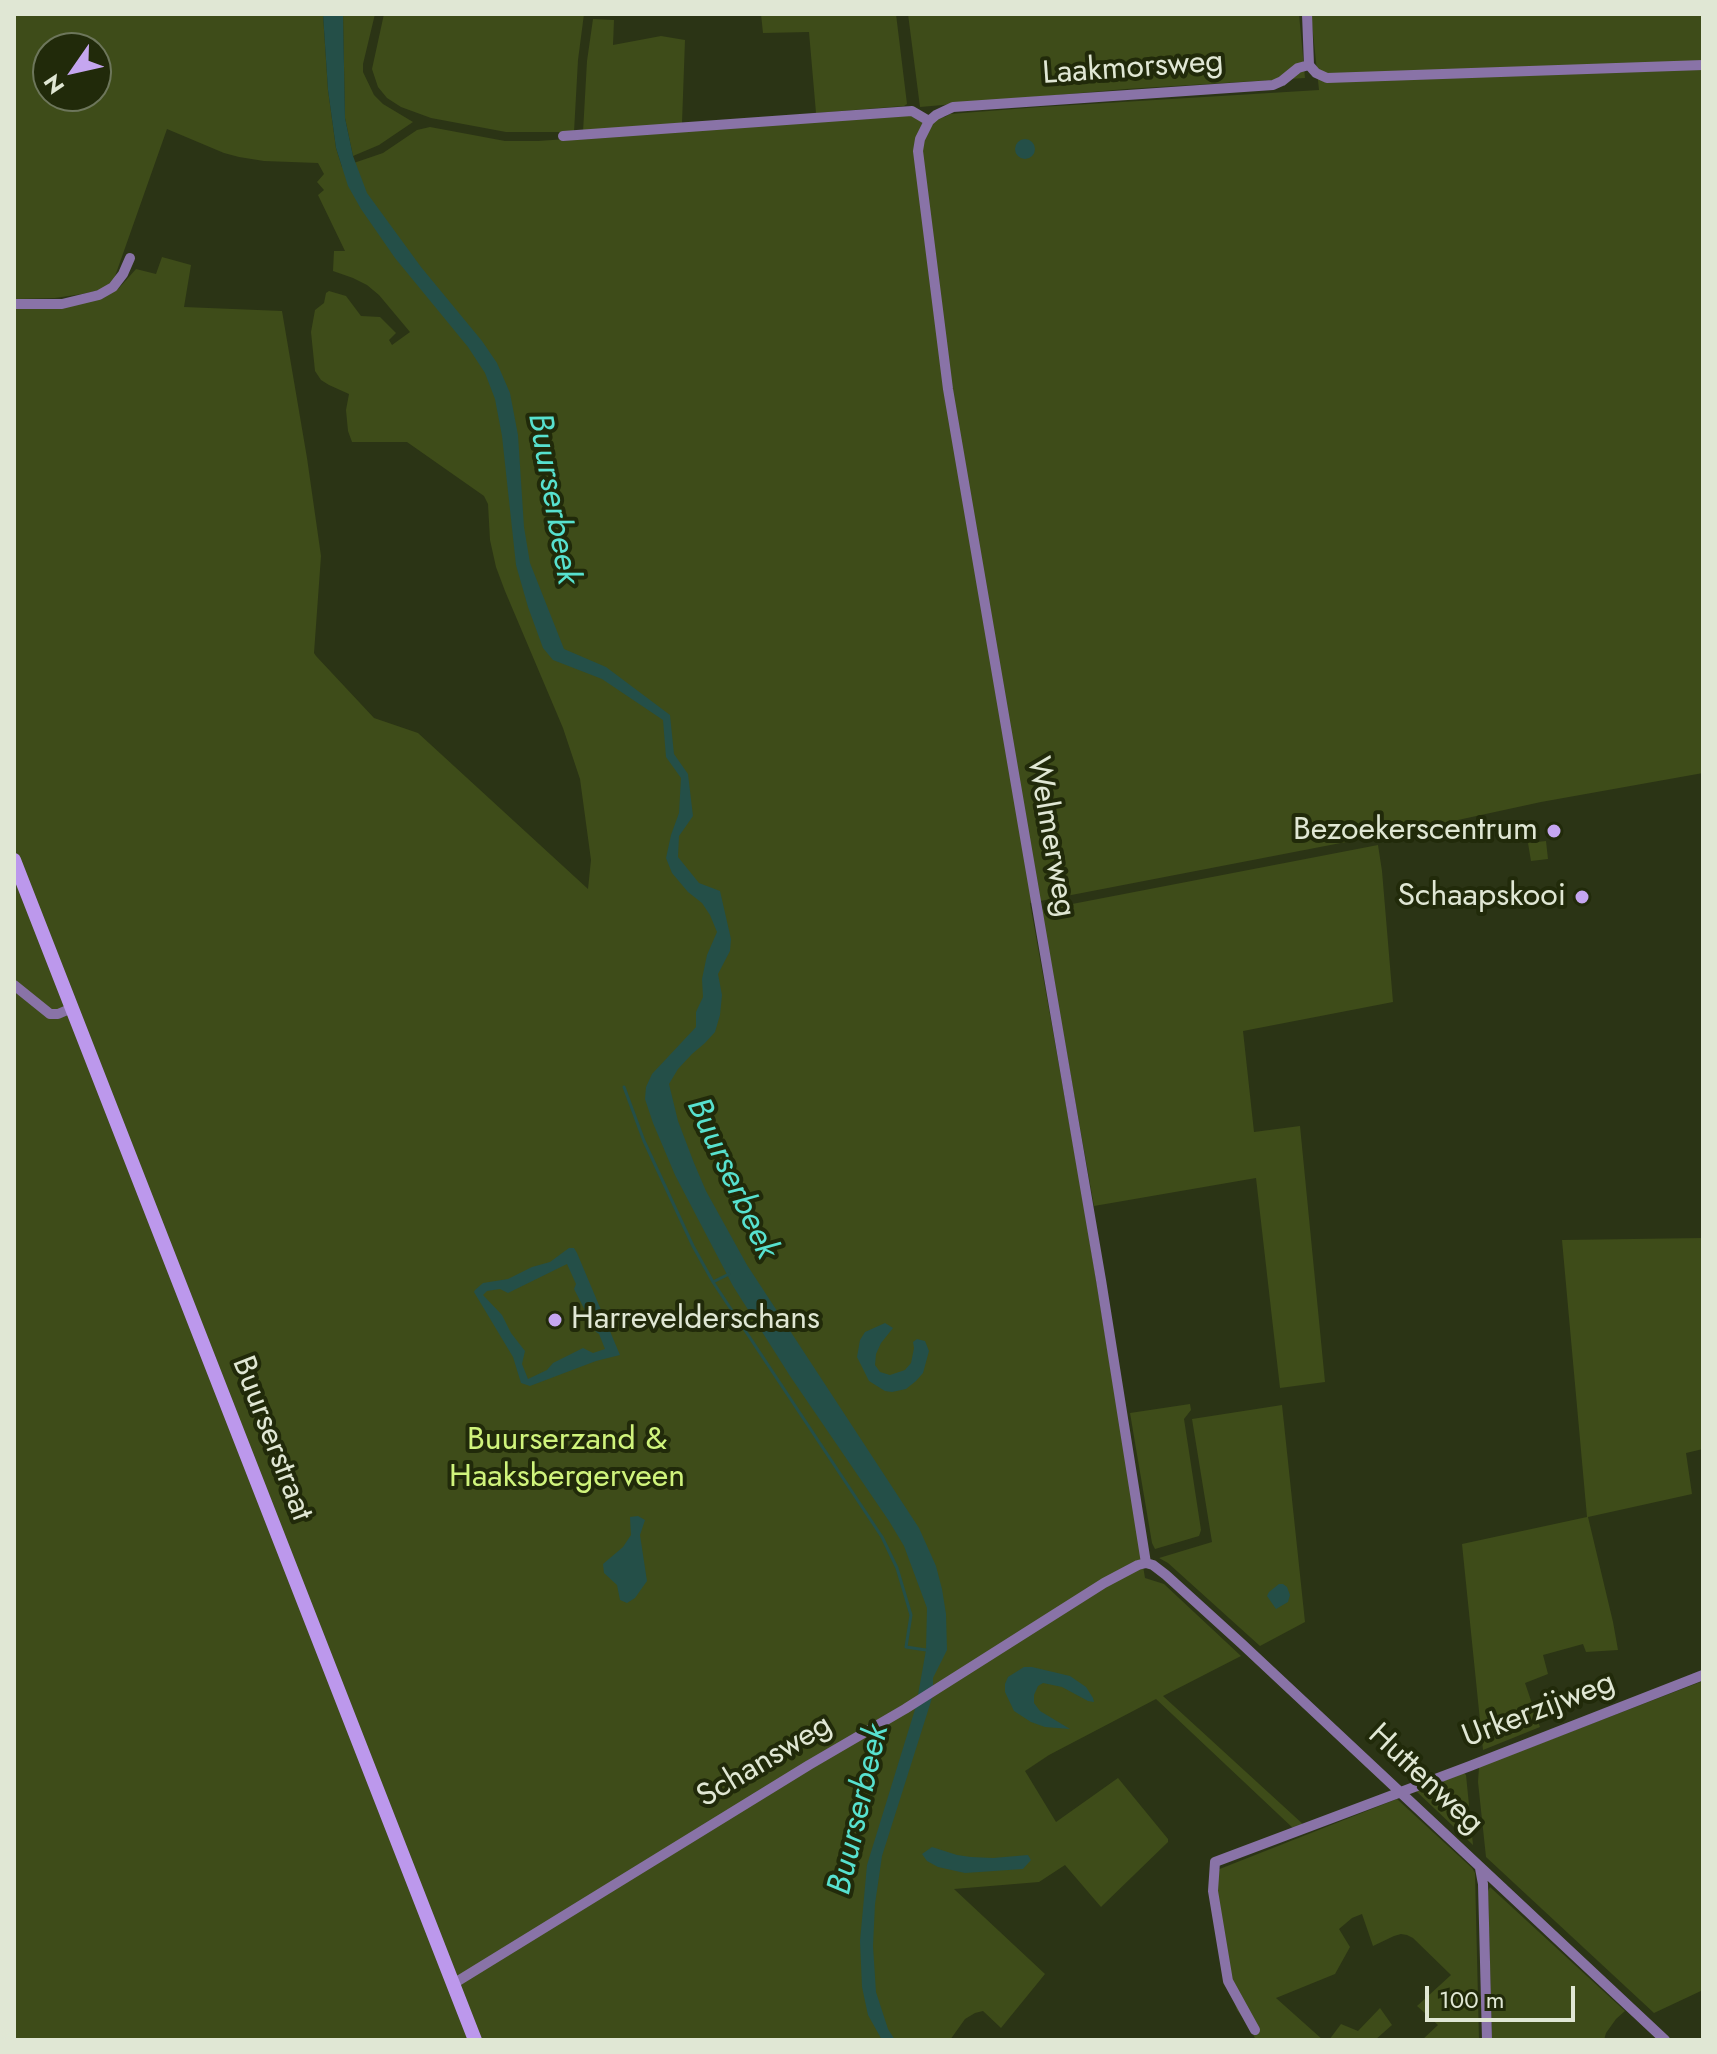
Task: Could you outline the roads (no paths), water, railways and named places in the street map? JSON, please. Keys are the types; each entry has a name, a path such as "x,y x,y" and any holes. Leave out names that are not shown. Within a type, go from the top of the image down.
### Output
{"main road":[{"name":"Buurserstraat","path":"14,860 475,2040"}],"street":[{"path":"1307,14 1309,65 1327,78 1703,65"},
{"name":"Laakmorsweg","path":"929,121 953,107 1273,85 1298,68 1309,65"},
{"path":"563,136 912,111 929,121"},
{"name":"Welmerweg","path":"929,121 918,151 948,389 1101,1280 1146,1563"},
{"path":"14,304 62,304 99,295 113,287 130,258"},
{"path":"14,985 50,1014 72,1008"},
{"name":"Schansweg","path":"453,1984 912,1705 1104,1583 1146,1563"},
{"name":"Huttenweg","path":"1146,1563 1166,1575 1665,2040"},
{"name":"Urkerzijweg","path":"1255,2030 1228,1981 1213,1891 1215,1862 1703,1675"},
{"path":"1480,1868 1487,2040"}],"water":[{"path":"323,14 343,14 345,118 353,156 367,193 421,267 482,341 497,363 510,393 518,435 524,527 530,563 564,649 606,667 670,715 674,754 688,774 693,816 679,836 678,857 699,883 720,891 731,939 730,951 718,974 722,995 715,1032 678,1069 669,1084 678,1121 694,1163 747,1265 919,1528 936,1566 946,1614 947,1650 933,1678 933,1695 882,1856 875,1904 873,1946 876,1992 888,2029 895,2040 882,2040 868,2015 862,1987 860,1941 867,1865 916,1706 926,1650 927,1608 904,1546 889,1521 733,1286 675,1175 653,1123 645,1099 646,1087 652,1074 696,1027 707,955 717,932 702,903 672,873 666,858 679,813 681,778 666,757 663,720 602,679 553,660 543,648 516,565 495,399 485,373 468,347 395,258 348,186 336,148"},
{"path":"1025,139 1032,142 1035,149 1032,156 1025,159 1018,156 1015,149 1018,142"},
{"path":"569,1248 574,1248 620,1355 530,1386 521,1383 513,1357 474,1292 483,1283 508,1279 550,1262","holes":["567,1264 576,1284 574,1289 605,1349 593,1353 583,1348 528,1379 522,1364 525,1351 502,1315 483,1295 487,1291 500,1289 508,1293"]},
{"path":"885,1323 893,1328 876,1354 875,1365 880,1372 890,1375 905,1370 911,1363 913,1342 917,1339 925,1341 929,1351 923,1373 916,1381 906,1389 892,1392 869,1381 857,1357 865,1332"},
{"path":"638,1516 645,1520 640,1535 647,1581 635,1598 627,1603 620,1600 617,1585 604,1573 603,1564 623,1547 631,1535 630,1517"},
{"path":"1279,1584 1287,1587 1290,1595 1288,1602 1276,1609 1267,1596"},
{"path":"1024,1667 1070,1676 1086,1687 1094,1702 1062,1687 1043,1683 1038,1686 1034,1703 1040,1711 1070,1729 1045,1727 1031,1722 1014,1711 1005,1692 1008,1677"},
{"path":"932,1847 971,1857 1028,1855 1031,1860 1023,1869 965,1873 938,1867 927,1861 922,1854"}],"waterway":[{"path":"624,1087 644,1141 713,1282 729,1274"},
{"path":"713,1282 882,1537 897,1568 911,1615 906,1647 926,1650"}],"place":[{"name":"Bezoekerscentrum","path":"1554,831"},
{"name":"Schaapskooi","path":"1582,897"},
{"name":"Harrevelderschans","path":"555,1320"}],"water label":[{"name":"Buurserbeek","path":"552,499"},
{"name":"Buurserbeek","path":"731,1179"},
{"name":"Buurserbeek","path":"860,1810"}],"park label":[{"name":"Buurserzand & Haaksbergerveen","path":"567,1460"}]}
